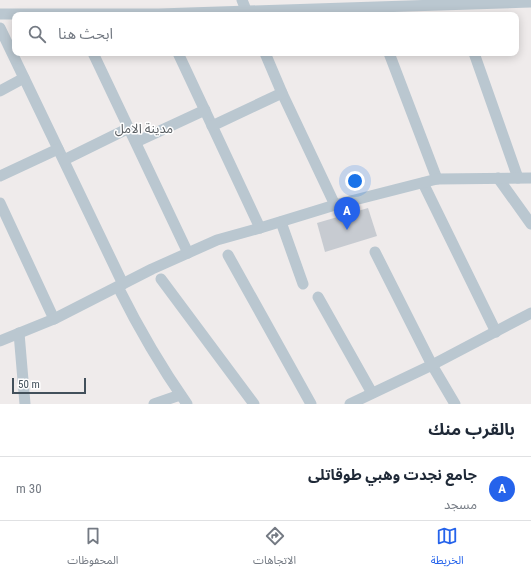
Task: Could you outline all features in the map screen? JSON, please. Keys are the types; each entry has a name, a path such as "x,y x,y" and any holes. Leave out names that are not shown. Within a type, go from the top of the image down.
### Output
{"street":[{"path":"242,0 247,12"},
{"path":"286,10 295,0"},
{"path":"260,12 286,10 373,11 409,3 458,10 531,2"},
{"path":"0,14 12,14"},
{"path":"0,28 12,53"},
{"path":"13,56 64,160 137,324 154,354 184,400 154,404"},
{"path":"94,56 188,253"},
{"path":"179,56 260,228"},
{"path":"265,56 335,205"},
{"path":"390,56 437,179"},
{"path":"475,56 518,178"},
{"path":"0,91 24,78"},
{"path":"212,126 282,93"},
{"path":"136,142 205,110"},
{"path":"64,160 129,128"},
{"path":"0,176 58,149"},
{"path":"498,178 531,224"},
{"path":"0,341 54,319 152,269 217,240 335,205 437,179 531,178"},
{"path":"423,183 496,332"},
{"path":"0,203 54,319"},
{"path":"281,222 303,284"},
{"path":"375,252 432,365 455,404"},
{"path":"228,255 312,404"},
{"path":"161,279 254,404"},
{"path":"318,297 372,393"},
{"path":"350,404 432,365 531,313"},
{"path":"19,334 25,404"}],"building":[{"path":"368,208 377,236 325,252 317,223"}],"place":[{"name":"جامع نجدت وهبي طوقاتلى","path":"347,230"}],"district":[{"name":"مدينة الامل","path":"144,128"}]}
